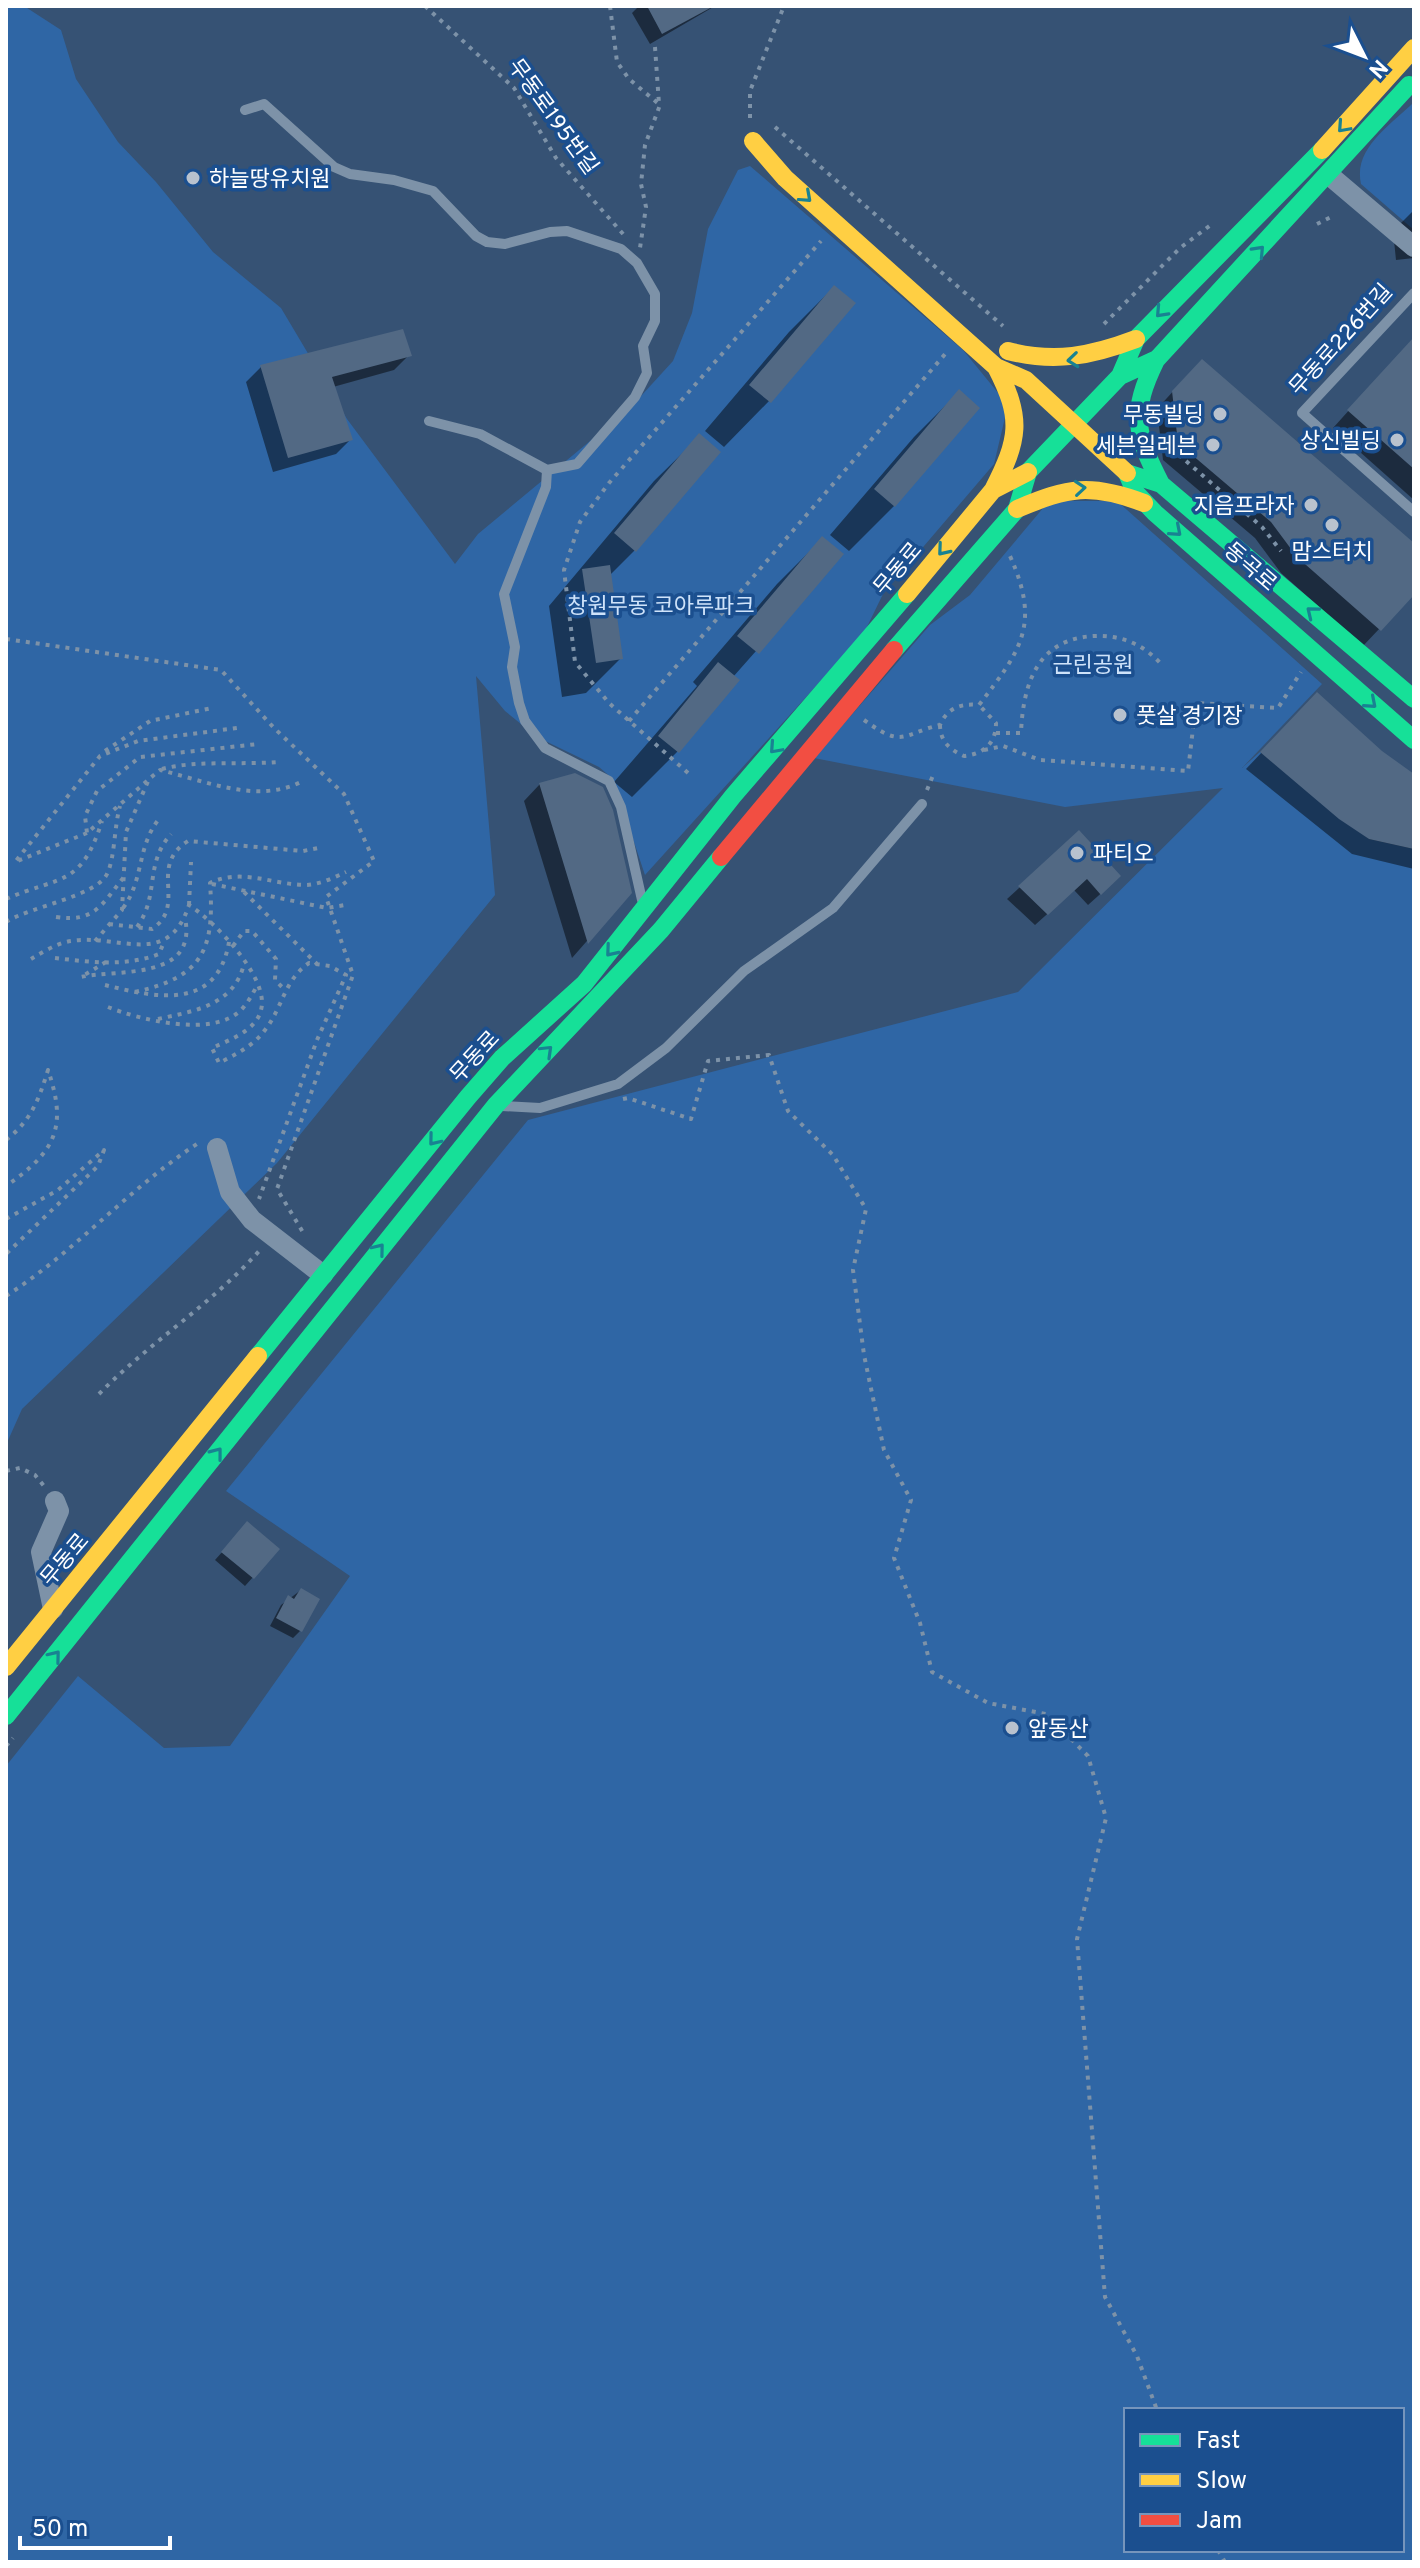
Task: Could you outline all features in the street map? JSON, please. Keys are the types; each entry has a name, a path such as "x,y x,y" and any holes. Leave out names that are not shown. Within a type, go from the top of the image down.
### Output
{"main road":[{"path":"993,490 1028,472 1120,376 1136,339 1314,159 1414,48"},
{"path":"1120,376 1138,371 1157,359 1414,80"},
{"path":"753,141 762,155 836,225 996,367 1026,380 1127,473"},
{"path":"753,141 795,167 1011,344 1043,361 1085,359 1136,339"},
{"path":"1011,344 1026,380"},
{"path":"1157,359 1137,396 1136,421 1141,444 1161,484"},
{"path":"993,490 1012,452 1017,423 1016,402 996,367"},
{"path":"6,1716 496,1105 661,930 846,704 1017,509 1028,472"},
{"name":"동곡로","path":"1127,473 1161,484 1414,699"},
{"name":"동곡로","path":"1127,473 1144,503 1414,740"},
{"path":"1017,509 1070,487 1084,486 1105,488 1144,503"},
{"name":"무동로","path":"6,1667 502,1058 584,984 733,796 829,688 993,490"}],"street":[{"path":"1329,175 1414,247"},
{"path":"217,1148 230,1192 252,1220 323,1275"},
{"path":"53,1609 41,1552 59,1511 55,1501"}],"lane":[{"path":"245,110 264,104 297,130 320,156 350,174 394,180 433,191 476,236 487,242 505,244 550,232 567,231 621,249 637,263 655,294 655,321 643,346 647,373 635,397 577,464 547,470 480,434 429,421"},
{"name":"무동로226번길","path":"1414,293 1302,413 1414,512"},
{"path":"547,470 546,487 504,594 515,647 512,667 519,703 525,721 545,748 609,781 621,807 646,909"},
{"path":"496,1105 540,1108 618,1084 666,1048 744,971 833,908 922,804"}],"path":[{"name":"무동로195번길","path":"425,6 514,88 556,158 622,233 637,263"},
{"path":"610,6 617,62 629,79 659,106"},
{"path":"753,141 750,91 784,6"},
{"path":"637,263 646,207 641,184 645,145 659,106 655,47"},
{"path":"770,123 1011,344"},
{"path":"1314,226 1333,216"},
{"path":"1094,334 1180,248 1215,222"},
{"path":"688,773 629,722 575,662 564,570 580,522 609,483 836,225"},
{"path":"629,722 946,353"},
{"path":"1166,439 1170,446 1262,527 1283,555"},
{"path":"1002,566 1019,546"},
{"path":"979,705 1007,668 1025,635 1022,584 1010,556"},
{"path":"996,733 1021,733 1028,684 1049,651 1072,638 1120,637 1151,653 1162,665"},
{"path":"6,639 221,670 274,728 344,794 374,861 326,897 353,975 277,1189 308,1241"},
{"path":"984,750 996,733 992,716 979,705 963,704 945,714 940,725 944,740 955,752 964,756 1003,746 1040,760 1188,771 1196,703 1278,708 1305,664"},
{"path":"212,708 150,721 125,735 100,756 15,862 87,833 160,770 185,763 214,766 278,762"},
{"path":"859,716 884,735 897,738 914,737 940,725"},
{"path":"100,756 138,741 237,728"},
{"path":"87,833 85,816 97,791 140,757 258,744"},
{"path":"160,770 262,794 283,791 301,782"},
{"path":"122,910 122,860 126,832 149,779"},
{"path":"6,922 30,910 92,889 107,877 120,804"},
{"path":"95,941 134,893 141,870 143,846 159,819"},
{"path":"6,899 61,881 81,868 93,849 102,820"},
{"path":"137,927 149,910 154,858 171,834"},
{"path":"109,924 152,929 160,924 171,899 166,868 176,848 188,841 303,851 323,847"},
{"path":"31,959 68,941 137,945 165,940 173,935 185,918 189,905 191,862"},
{"path":"210,883 222,877 247,875 306,885 346,872"},
{"path":"56,917 85,918 97,910 124,877"},
{"path":"210,883 330,908 345,905"},
{"path":"135,992 167,985 189,973 210,938 210,883"},
{"path":"242,891 317,964"},
{"path":"189,905 211,920 258,984 261,1010 254,1023 239,1035 212,1048 219,1063 250,1046 266,1029 294,973 309,963 346,975 317,1040 252,1220"},
{"path":"106,962 81,977 131,975 152,970 175,956 183,945 188,932 185,918"},
{"path":"105,985 175,996 199,989 215,979 225,963 231,944 244,931 252,931 276,959 275,980 285,990"},
{"path":"55,958 106,962 143,960 159,954 165,940"},
{"path":"152,1021 191,1012 229,996 240,980 245,963"},
{"path":"108,1007 152,1021 222,1022 239,1012 258,984"},
{"path":"613,1102 628,1098 691,1119 708,1061 769,1055 788,1111 833,1155 866,1209 853,1270 864,1355 884,1450 911,1500 894,1558 920,1623 932,1672 988,1703 1046,1714 1088,1756 1106,1818 1077,1939 1105,2297 1137,2356 1156,2408"},
{"path":"6,1140 21,1129 38,1104 48,1070 59,1102 56,1127 47,1151 31,1169 6,1186"},
{"path":"6,1296 71,1248 178,1156 201,1142 217,1148"},
{"path":"6,1219 58,1190 104,1150 98,1166 6,1254"},
{"path":"99,1394 126,1367 238,1275 273,1237"},
{"path":"6,1471 20,1468 35,1475 55,1501"}],"green space":[{"name":"창원무동 코아루파크","path":"24,6 61,30 76,79 118,142 156,182 213,252 281,308 347,419 455,564 478,534 631,407 673,361 692,313 708,229 738,170 750,166 963,350 1008,405 994,464 883,594 864,633 645,875 613,779 599,767 537,737 505,711 476,676 495,895 277,1163 22,1409 6,1445 6,8"},
{"path":"1414,102 1414,230 1361,184 1360,171 1368,148"},
{"name":"근린공원","path":"1049,501 1117,501 1322,684 1242,768 1260,752 1369,839 1414,849 1414,2562 6,2562 6,1766 78,1676 164,1748 230,1746 350,1576 226,1491 528,1120 1018,992 1223,788 1065,807 814,758 930,625 970,595"}],"building":[{"path":"647,6 714,6 662,34"},
{"path":"834,285 856,303 771,403 749,385"},
{"path":"403,329 412,356 332,377 353,440 288,458 260,365"},
{"name":"상신빌딩","path":"1414,337 1414,469 1347,410"},
{"path":"1202,359 1414,543 1414,595 1381,631 1297,557 1271,522 1178,443 1172,391"},
{"path":"959,389 980,408 895,507 874,489"},
{"path":"699,433 721,452 636,552 614,533"},
{"path":"822,536 844,554 759,654 737,636"},
{"path":"610,565 623,659 596,663 582,569"},
{"path":"718,662 740,680 679,753 658,736"},
{"path":"1317,692 1382,751 1414,774 1414,849 1369,839 1339,819 1260,752"},
{"path":"575,773 603,787 613,810 632,893 588,944 539,783"},
{"name":"파티오","path":"1079,830 1121,876 1101,895 1087,879 1048,915 1018,886"},
{"path":"247,1521 280,1549 254,1579 221,1552"},
{"path":"301,1588 320,1599 302,1632 276,1618 288,1595 294,1599"}],"traffic: fast":[{"path":"1120,376 1157,359 1409,85"},
{"path":"894,650 1017,509 1028,472 1120,376 1136,339 1322,150"},
{"path":"1156,360 1142,395 1139,423 1146,451 1161,484"},
{"path":"1127,473 1135,492 1155,513 1414,740"},
{"path":"1127,473 1161,484 1414,699"},
{"path":"258,1356 468,1097 502,1058 584,984 733,796 907,594"},
{"path":"6,1716 496,1105 661,930 721,857"}],"traffic: slow":[{"path":"1322,150 1414,48"},
{"path":"753,141 785,178 996,367 1026,380 1127,473"},
{"path":"1008,351 1042,357 1073,356 1136,339"},
{"path":"993,490 1008,457 1014,429 1011,401 996,367"},
{"path":"907,594 993,490 1028,472"},
{"path":"1017,509 1051,496 1080,490 1109,492 1144,503"},
{"path":"6,1667 258,1356"}],"traffic: jam":[{"path":"721,857 894,650"}],"place":[{"name":"하늘땅유치원","path":"193,178"},
{"name":"무동빌딩","path":"1220,414"},
{"name":"상신빌딩","path":"1397,440"},
{"name":"세븐일레븐","path":"1213,445"},
{"name":"지음프라자","path":"1311,505"},
{"name":"맘스터치","path":"1332,525"},
{"name":"풋살 경기장","path":"1120,715"},
{"name":"파티오","path":"1077,853"},
{"name":"앞동산","path":"1012,1728"}]}
